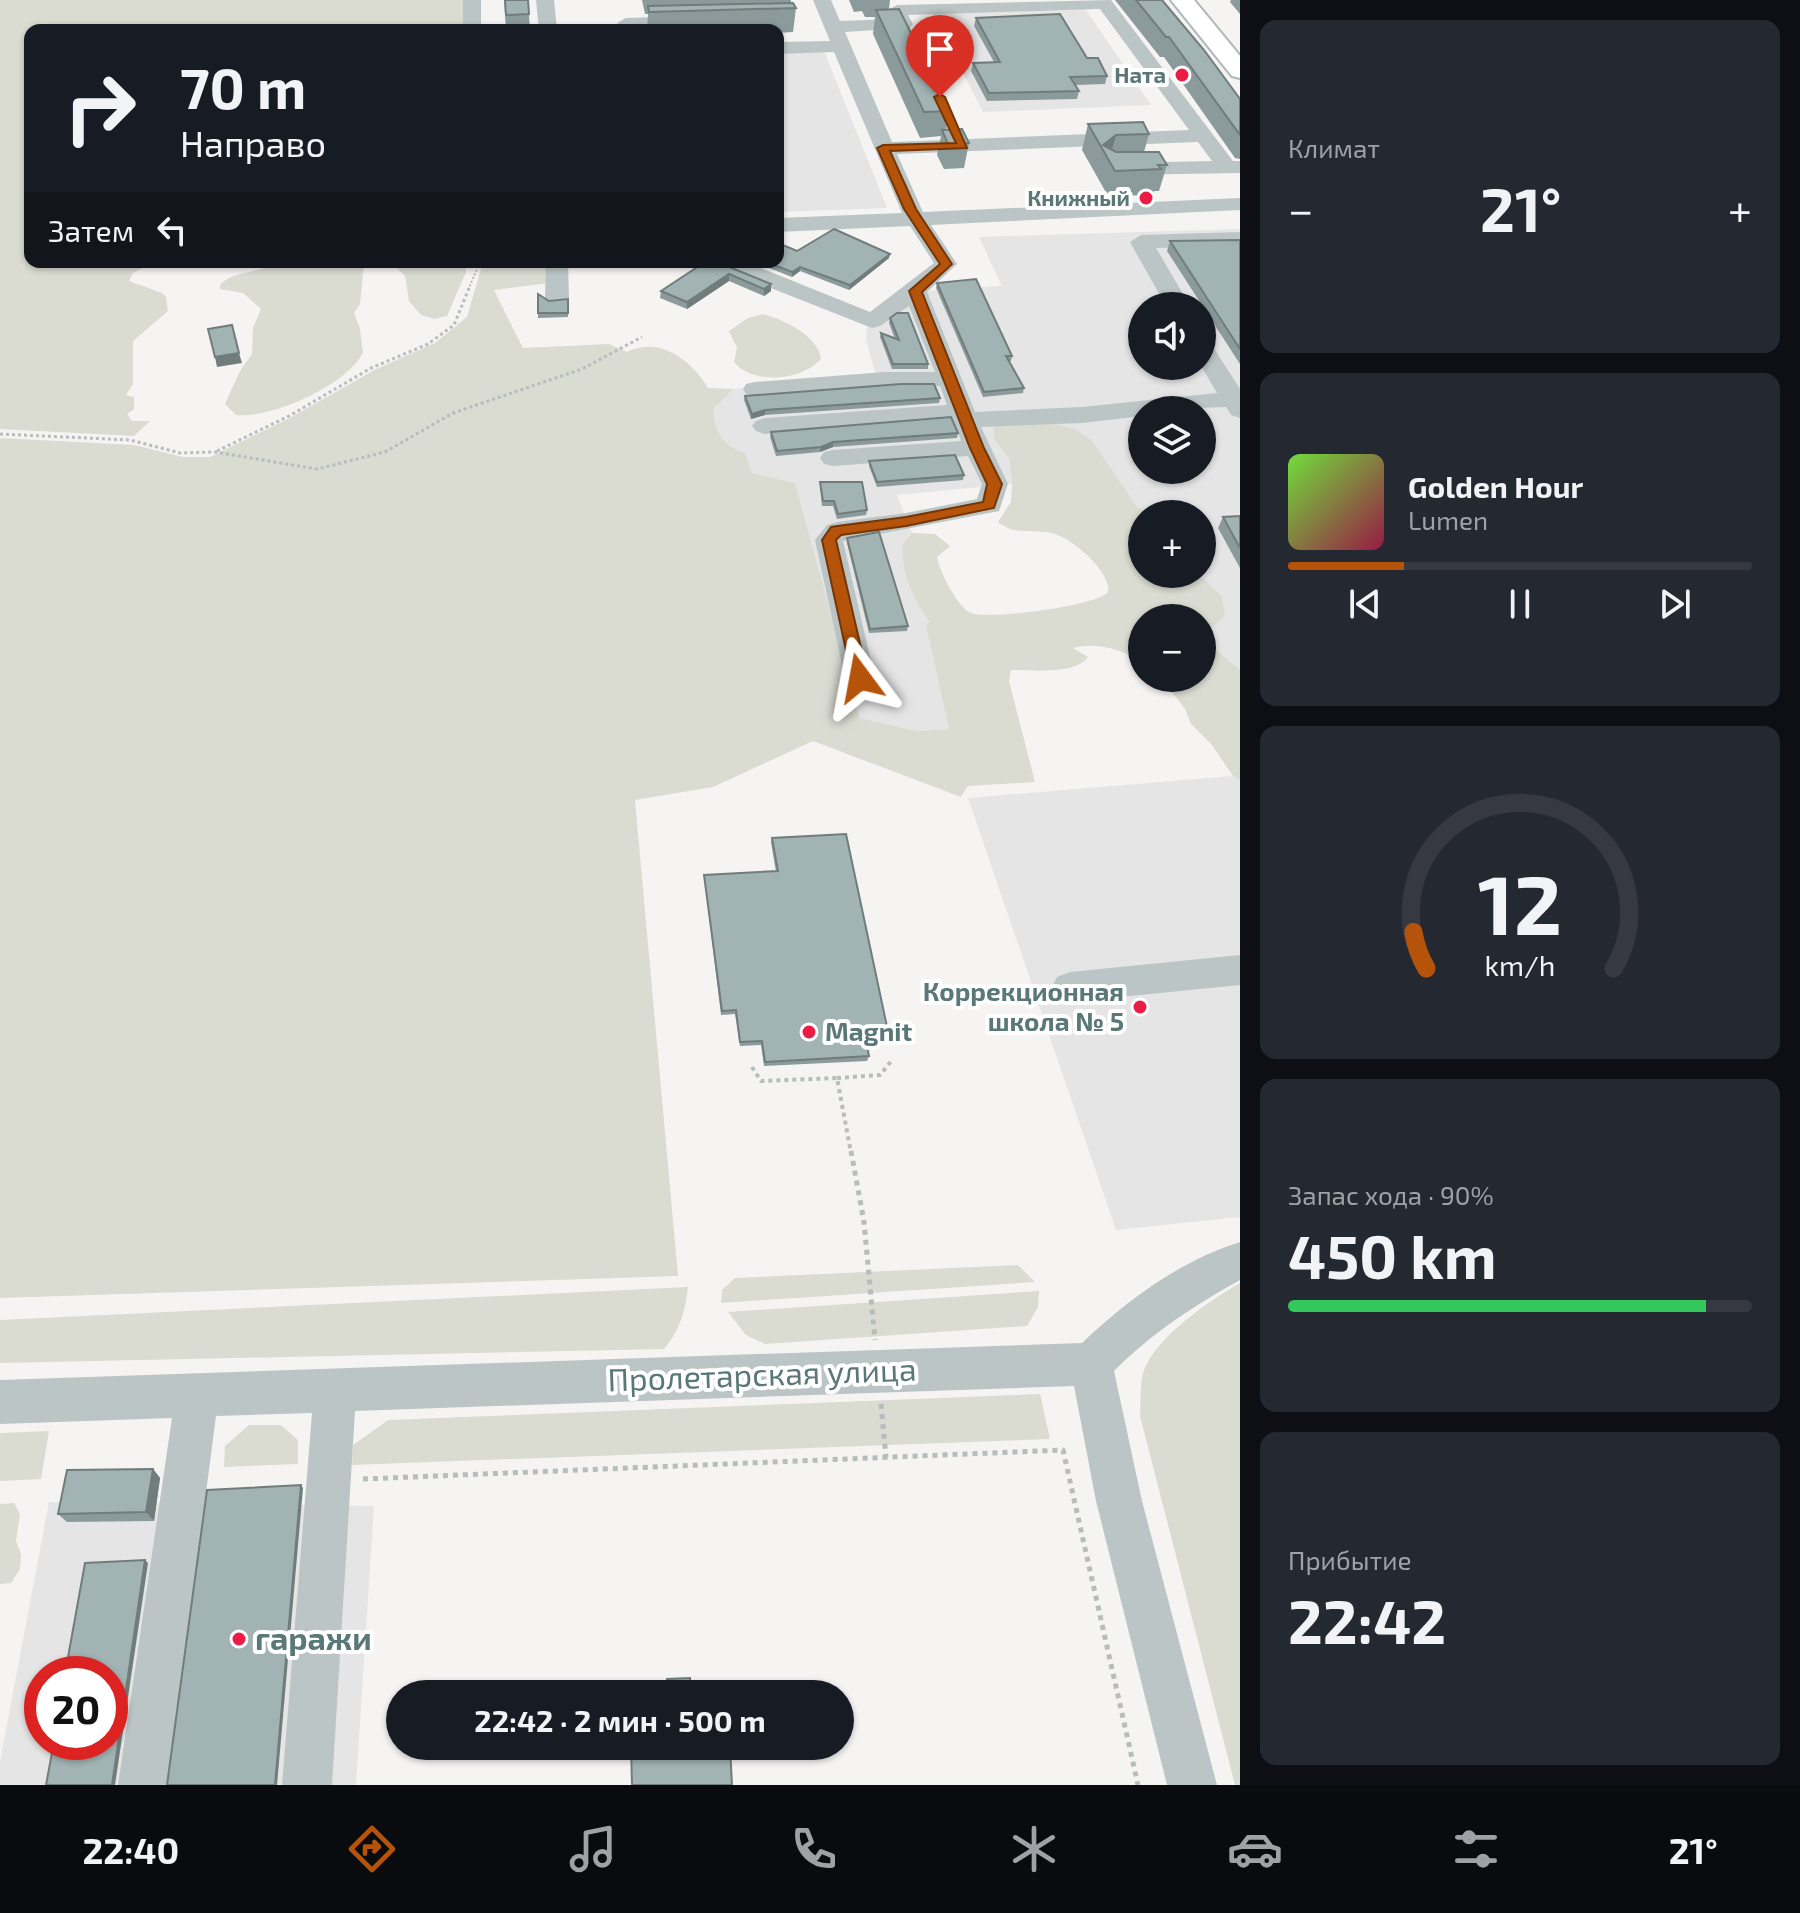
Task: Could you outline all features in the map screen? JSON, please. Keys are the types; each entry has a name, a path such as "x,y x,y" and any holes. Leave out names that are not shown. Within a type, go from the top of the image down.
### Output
{"main road":[{"path":"1182,0 1240,71"}],"street":[{"path":"472,0 472,24"},
{"path":"545,0 547,24"},
{"path":"624,0 626,24"},
{"path":"823,15 901,18 1064,2 1105,4 1204,136 1234,167"},
{"path":"823,15 840,46 916,219 946,264 915,291 873,338"},
{"path":"664,24 703,21"},
{"path":"784,48 840,46"},
{"path":"883,148 960,139 1204,136"},
{"path":"1152,139 1170,167"},
{"path":"1109,169 1234,167"},
{"path":"784,225 1240,204"},
{"path":"1170,292 1141,242 1240,239"},
{"path":"557,268 557,298"},
{"path":"738,268 873,338 885,379"},
{"path":"860,678 829,540 837,531 906,522 989,505 995,484 977,448 915,291"},
{"path":"765,426 965,416 1082,415 1238,403 1216,369"},
{"path":"755,389 885,379 950,379"},
{"path":"833,458 977,448"},
{"path":"1070,987 1240,970"},
{"path":"1192,1785 1119,1501 1091,1364 1132,1324 1154,1308 1240,1261"},
{"name":"Пролетарская улица","path":"0,1402 1091,1364"},
{"path":"307,1785 335,1390"},
{"path":"143,1785 197,1395"}],"path":[{"path":"0,434 134,440 167,452 198,455 215,452 289,416 371,368 428,344 454,325 478,268"},
{"path":"215,452 317,469 385,452 453,413 582,369 642,337"},
{"path":"752,1067 761,1081 837,1078 880,1075 893,1059"},
{"path":"837,1078 864,1222 886,1457"},
{"path":"329,1481 1063,1450 1138,1785"}],"shaded area":[{"path":"0,0 464,0 465,24 24,24 24,268 143,268 133,273 129,281 162,293 166,297 168,311 133,341 133,384 126,395 134,397 134,409 127,414 132,421 150,421 134,436 0,429"},
{"path":"1086,10 1151,105 983,112 933,14"},
{"path":"824,51 887,208 784,212 784,52"},
{"path":"1240,229 1240,670 1216,650 1216,624 1219,621 1221,597 1212,588 1216,588 1216,500 1132,500 1095,448 1056,424 995,441 1009,458 1012,484 897,495 912,533 930,621 926,626 949,729 917,731 858,718 795,483 752,473 738,452 727,445 717,431 713,413 716,404 733,389 876,377 866,339 867,327 924,291 1002,286 979,237"},
{"path":"364,268 360,304 354,313 363,353 341,377 307,398 268,412 236,415 225,404 240,371 252,354 253,328 261,309 243,293 220,289 220,285 232,276 262,269"},
{"path":"397,268 465,268 466,272 447,316 434,319 421,315 409,301 405,276"},
{"path":"481,268 551,268 550,283 494,290 523,348 609,344 627,352 651,347 663,349 684,360 708,388 733,389 714,408 715,423 726,443 745,453 752,473 795,483 859,718 917,731 949,729 926,626 930,621 913,595 904,565 903,544 912,533 935,534 950,546 937,557 955,597 971,613 998,615 1042,610 1084,602 1108,592 1097,565 1068,541 1051,533 1011,529 998,522 1011,502 1009,458 995,441 993,428 1004,421 1056,424 1075,429 1092,441 1132,500 1128,500 1128,588 1213,588 1222,597 1225,616 1216,624 1216,604 1128,604 1128,655 1109,648 1082,646 1073,648 1088,657 1074,667 1011,670 1009,681 1035,782 968,786 961,797 813,741 713,787 635,800 678,1276 0,1298 0,438 134,445 183,457 210,457 288,419 376,369 435,343 467,317"},
{"path":"763,314 807,336 819,350 821,359 790,376 764,377 742,369 734,362 737,348 729,331 748,318"},
{"path":"1216,650 1240,670 1240,780 1233,776 1212,745 1191,724 1185,709 1172,692 1216,692"},
{"name":"Коррекционная школа № 5","path":"1233,776 1240,780 1240,1217 1116,1230 968,798"},
{"path":"1018,1265 1035,1282 721,1303 722,1290 735,1278"},
{"path":"1240,1283 1240,1785 1235,1785 1140,1416 1142,1378 1156,1350 1197,1311"},
{"path":"688,1287 681,1320 664,1349 0,1363 0,1320"},
{"path":"1039,1291 1038,1307 1027,1326 765,1344 746,1335 728,1312"},
{"path":"1040,1394 1050,1439 352,1465 353,1445 388,1420"},
{"path":"249,1425 281,1425 298,1440 298,1464 224,1467 225,1446"},
{"path":"49,1431 41,1479 0,1481 0,1433"},
{"path":"49,1502 374,1506 356,1785 0,1785 0,1762"},
{"path":"14,1503 20,1514 16,1541 21,1554 20,1569 11,1583 0,1584 0,1504"}],"building":[{"path":"505,0 528,0 529,14 506,15"},
{"path":"1136,0 1162,0 1204,50 1240,99 1240,135 1169,37"},
{"path":"793,3 796,8 649,12 648,6"},
{"path":"899,9 950,111 924,112 876,10"},
{"path":"1060,14 1087,58 1098,58 1107,76 1070,77 1079,91 989,93 973,63 1000,62 976,18"},
{"path":"1143,122 1149,134 1116,135 1103,145 1116,152 1159,152 1167,165 1158,165 1161,169 1115,171 1088,124"},
{"path":"962,129 969,143 948,144 942,130"},
{"path":"834,229 890,254 850,285 800,267 792,272 782,268 784,246 797,251"},
{"path":"1240,240 1240,349 1216,312 1216,292 1203,292 1170,241"},
{"path":"696,268 732,268 771,284 764,289 729,274 687,302 661,291"},
{"path":"976,279 1012,356 1006,356 1024,388 984,392 937,283"},
{"path":"538,294 549,301 568,299 568,313 538,313"},
{"path":"897,313 908,313 928,364 893,364 881,333 899,340 890,318"},
{"path":"232,325 239,353 215,357 208,329"},
{"path":"934,384 940,398 765,410 752,414 745,396"},
{"path":"951,417 958,433 833,442 821,447 777,451 771,432"},
{"path":"955,455 964,475 877,482 869,461"},
{"path":"820,482 862,482 867,510 838,514 834,501 823,501"},
{"path":"1240,516 1240,548 1223,517"},
{"path":"879,532 908,626 870,629 847,538"},
{"path":"846,834 889,1036 865,1037 869,1056 765,1062 762,1041 740,1042 736,1010 722,1011 704,875 778,871 772,838"},
{"path":"153,1469 146,1512 58,1514 67,1470"},
{"name":"гаражи","path":"301,1485 275,1785 167,1785 207,1490"},
{"path":"145,1560 128,1676 128,1656 68,1656 85,1563"},
{"path":"51,1760 116,1760 112,1785 46,1785"},
{"path":"631,1760 731,1760 732,1785 632,1785"}],"place":[{"name":"Ната","path":"1182,75"},
{"name":"Книжный","path":"1146,198"},
{"name":"Коррекционная школа № 5","path":"1140,1007"},
{"name":"Magnit","path":"809,1032"},
{"name":"гаражи","path":"239,1639"}],"route":[{"path":"860,678 829,540 837,531 906,522 989,505 995,484 977,448 915,291 946,264 910,209 883,148 963,146 940,97"}]}
